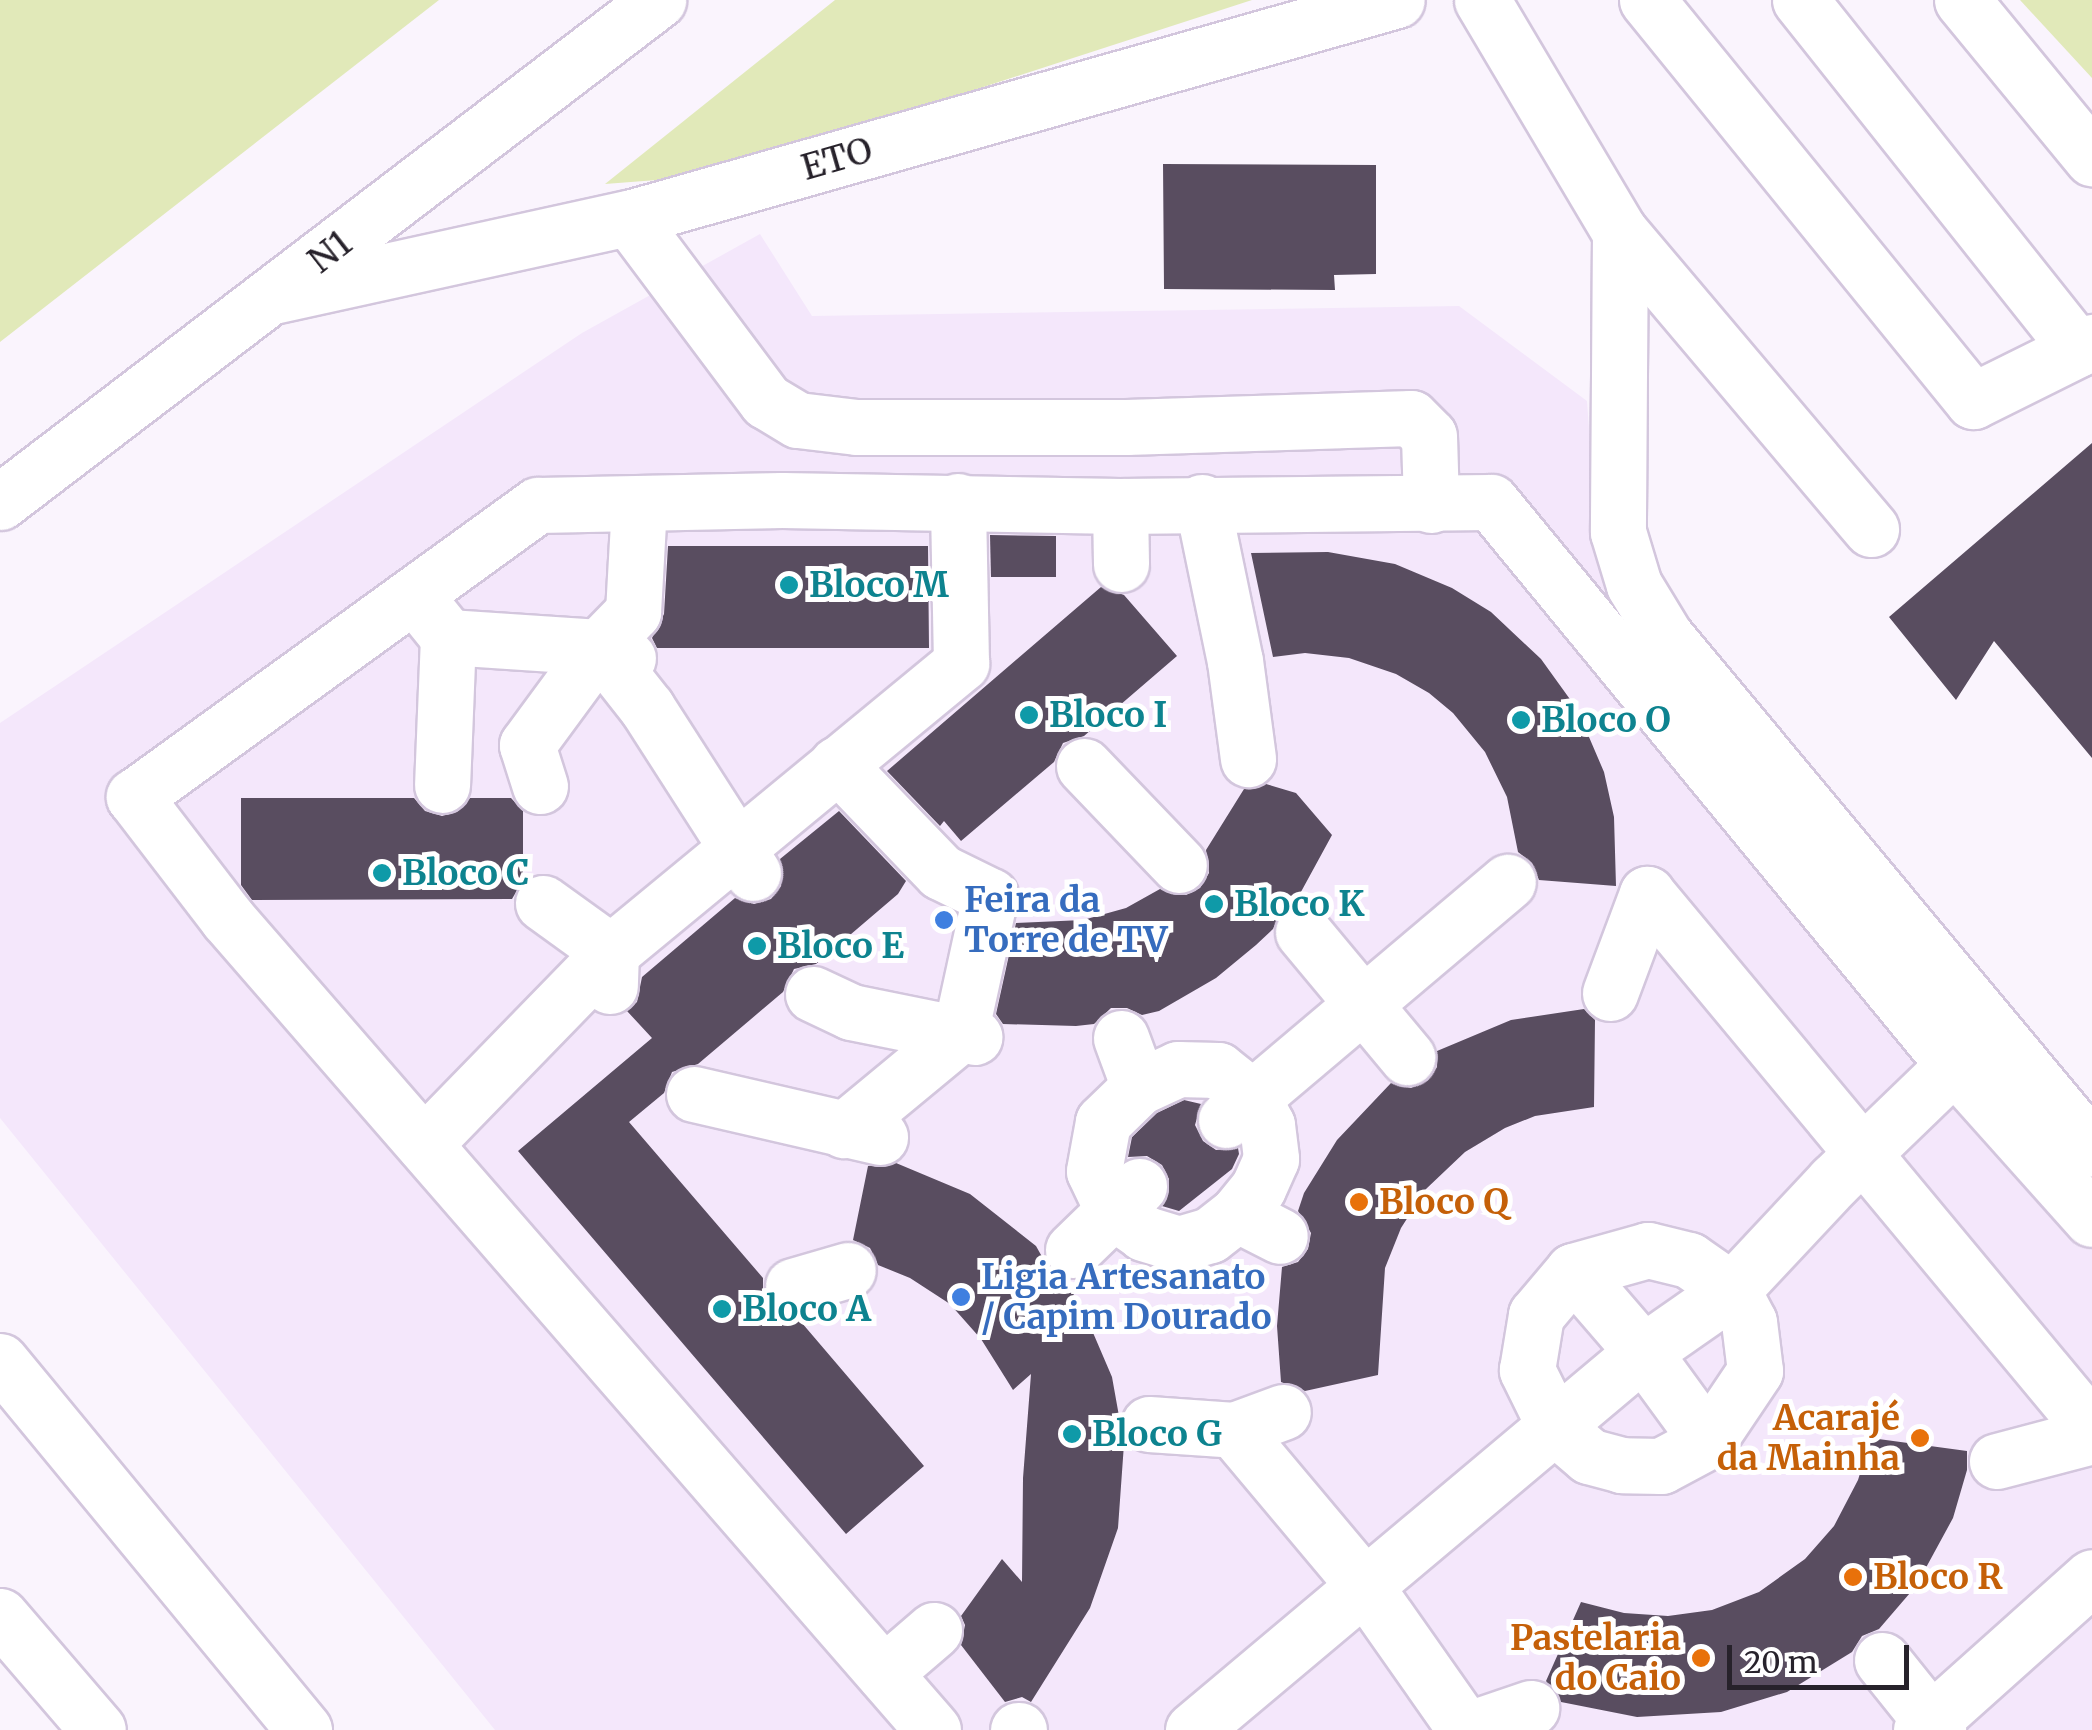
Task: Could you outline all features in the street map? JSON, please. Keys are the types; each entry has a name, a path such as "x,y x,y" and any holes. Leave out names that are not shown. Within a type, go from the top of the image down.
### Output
{"main road":[{"name":"N1","path":"0,502 658,0"},
{"name":"ETO","path":"273,296 629,218 1397,0"},
{"path":"1482,0 1620,232 1871,529"},
{"path":"1648,0 1973,402 2085,345 1800,0"},
{"path":"1962,0 2092,158"},
{"path":"629,218 766,401 798,420 857,427 1126,427 1411,418 1429,436 1431,505"},
{"path":"1620,232 1618,532 1634,584 1665,636 2092,1149"},
{"path":"1121,564 1126,427"},
{"path":"933,1730 424,1144 134,797 432,617 538,505 640,530 781,483 958,501 1431,505 1491,502 1956,1066 2092,1218"},
{"path":"424,1144 610,973 745,860 854,777 962,663 958,501"},
{"path":"1202,502 1237,665 1248,760"},
{"path":"540,786 527,745 622,656 633,612 640,530"},
{"path":"432,617 622,656"},
{"path":"432,617 442,784"},
{"path":"622,656 647,708 745,860"},
{"path":"1084,766 1179,864"},
{"path":"694,1094 862,1133 968,1036 990,896 950,881 854,777"},
{"path":"1239,1109 1508,882"},
{"path":"1610,992 1647,894 2092,1432 1997,1460"},
{"path":"543,903 610,973"},
{"path":"1303,932 1407,1057"},
{"path":"813,994 851,1012 968,1036"},
{"path":"1193,1730 1643,1352 1732,1290 1993,1027"},
{"path":"1130,1062 1218,1070 1239,1109 1267,1125 1272,1159 1258,1188 1259,1225 1179,1244 1144,1233 1126,1198 1094,1171 1103,1122 1130,1062"},
{"path":"1073,1250 1126,1198"},
{"path":"1648,1250 1689,1260 1732,1290 1749,1322 1755,1371 1708,1441 1661,1466 1622,1465 1589,1456 1555,1428 1527,1370 1536,1315 1572,1270 1648,1250"},
{"path":"793,1286 848,1270"},
{"path":"1572,1270 1643,1352 1708,1441"},
{"path":"0,1361 304,1730"},
{"path":"1149,1424 1258,1421 1364,1585 1466,1730 1531,1708"},
{"path":"1882,1660 1930,1728 2092,1577"},
{"path":"0,1616 98,1730"},
{"path":"884,1674 934,1630"}],"shaded area":[{"name":"Feira da Torre de TV","path":"760,234 812,316 1459,306 1587,401 1599,570 2092,1170 2092,1730 495,1730 0,1118 0,723 582,333"}],"green space":[{"path":"0,0 439,0 0,342"},
{"path":"835,0 1252,0 709,176 605,184"},
{"path":"2020,0 2092,0 2092,78"}],"building":[{"path":"1163,164 1376,165 1376,274 1334,275 1335,290 1164,289"},
{"path":"2092,443 2092,758 1994,641 1956,700 1889,617"},
{"path":"990,535 1056,536 1056,577 991,577"},
{"name":"Bloco M","path":"668,546 928,546 929,648 657,648 652,638 664,614"},
{"name":"Bloco O","path":"1328,552 1395,564 1452,588 1491,612 1541,659 1577,709 1604,772 1614,817 1616,886 1539,880 1532,863 1518,852 1507,797 1485,752 1453,713 1429,693 1396,674 1349,658 1305,653 1273,657 1251,553"},
{"name":"Bloco I","path":"1101,587 1124,595 1177,656 1084,736 1063,743 1054,762 961,841 944,821 940,826 887,771"},
{"name":"Bloco K","path":"1266,784 1296,793 1332,835 1296,901 1282,909 1273,929 1256,945 1216,978 1159,1011 1142,1015 1127,1008 1111,1008 1094,1024 1076,1026 1003,1024 996,1014 1016,923 1083,920 1126,908 1160,889 1186,895 1200,888 1209,873 1206,850 1244,789"},
{"name":"Bloco C","path":"241,798 414,798 425,811 442,816 457,812 470,798 511,798 523,811 523,880 512,899 252,900 241,885"},
{"name":"Bloco A","path":"839,811 906,881 898,894 816,964 794,969 783,992 698,1064 672,1072 664,1093 629,1122 763,1278 763,1294 771,1308 796,1316 924,1466 846,1534 518,1151 652,1038 627,1011 637,1002 642,977 735,898 754,904 771,899 781,886 780,859"},
{"name":"Bloco Q","path":"1584,1009 1595,1020 1594,1107 1535,1116 1505,1128 1465,1152 1426,1189 1401,1228 1385,1268 1378,1375 1305,1391 1281,1382 1277,1326 1282,1267 1298,1262 1308,1249 1311,1233 1298,1211 1304,1193 1337,1140 1391,1083 1411,1088 1428,1080 1437,1067 1437,1051 1511,1020"},
{"path":"1184,1100 1201,1104 1195,1125 1203,1141 1216,1150 1238,1148 1239,1154 1232,1169 1179,1211 1162,1206 1169,1179 1162,1165 1147,1156 1128,1157 1132,1137 1157,1113"},
{"name":"Bloco G","path":"896,1163 970,1194 1036,1246 1050,1271 1064,1280 1082,1307 1112,1377 1124,1444 1118,1528 1090,1608 1031,1702 1022,1697 1005,1702 961,1645 965,1625 961,1616 1002,1559 1022,1582 1023,1478 1031,1374 1013,1390 981,1339 950,1304 910,1278 878,1265 870,1248 853,1240 868,1166"},
{"name":"Bloco R","path":"1871,1438 1967,1451 1967,1470 1953,1518 1916,1586 1879,1629 1862,1636 1852,1652 1787,1692 1721,1712 1637,1717 1561,1702 1546,1681 1581,1602 1624,1613 1668,1616 1712,1610 1759,1592 1805,1559 1834,1526 1858,1480"}],"place":[{"name":"Bloco M","path":"789,585"},
{"name":"Bloco I","path":"1029,715"},
{"name":"Bloco O","path":"1521,720"},
{"name":"Bloco C","path":"382,873"},
{"name":"Bloco K","path":"1214,904"},
{"name":"Feira da Torre de TV","path":"944,920"},
{"name":"Bloco E","path":"757,946"},
{"name":"Bloco Q","path":"1359,1202"},
{"name":"Ligia Artesanato / Capim Dourado","path":"961,1297"},
{"name":"Bloco A","path":"722,1309"},
{"name":"Bloco G","path":"1072,1434"},
{"name":"Acarajé da Mainha","path":"1920,1438"},
{"name":"Bloco R","path":"1853,1577"},
{"name":"Pastelaria do Caio","path":"1701,1658"}]}
